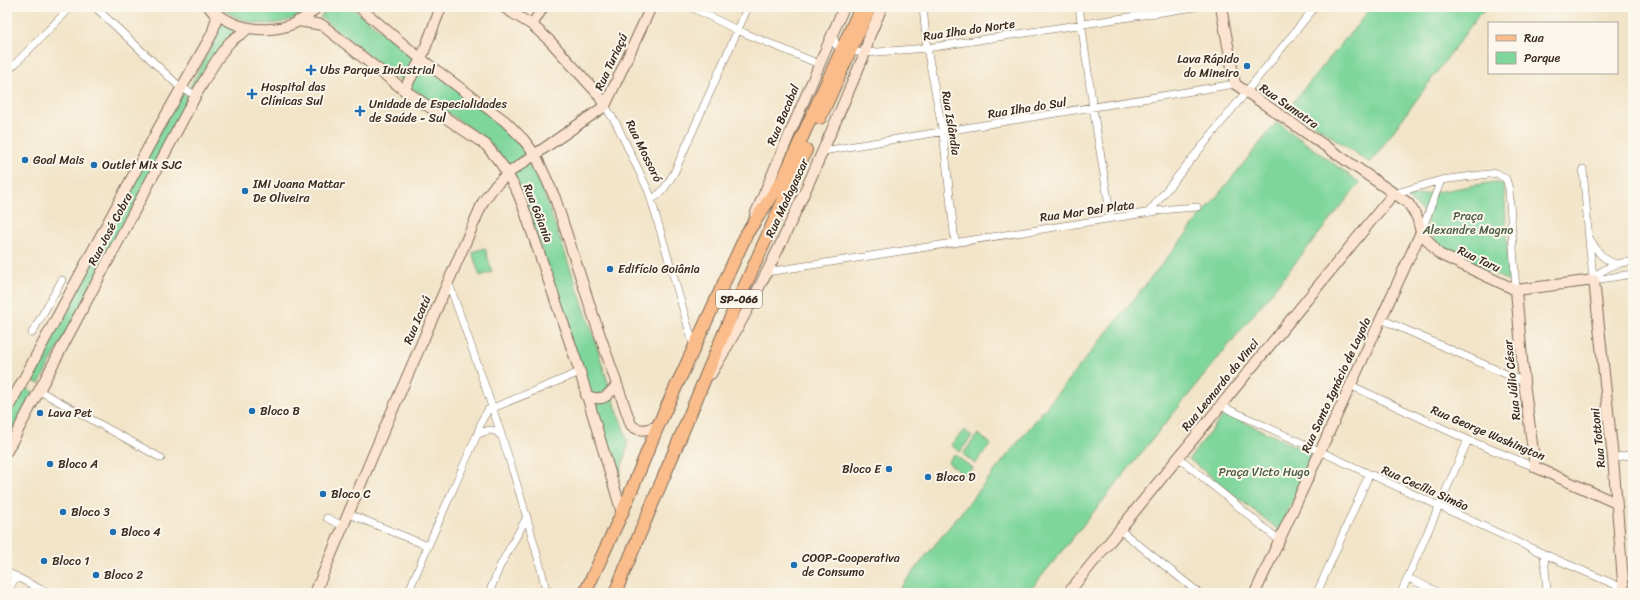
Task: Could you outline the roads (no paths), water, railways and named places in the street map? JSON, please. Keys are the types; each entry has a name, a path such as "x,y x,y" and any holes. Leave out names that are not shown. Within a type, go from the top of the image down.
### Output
{"main road":[{"name":"SP-066","path":"615,593 654,504 677,443 846,50 861,7"},
{"name":"SP-066","path":"585,593 622,514 659,426 710,312 747,233 783,179 846,50 870,7"},
{"path":"710,312 720,314 729,321"}],"street":[{"path":"7,72 71,7"},
{"path":"94,7 181,88 196,95"},
{"path":"210,7 220,16 233,24 265,30 282,28 298,21 316,7"},
{"name":"Rua José Cobra","path":"7,410 216,26 217,17 210,7"},
{"name":"Rua Gôiania","path":"358,7 421,59 505,121 523,139 536,156 555,198 631,425 636,430 641,431 659,426"},
{"path":"404,90 421,59 441,7"},
{"name":"Rua Mossoró","path":"502,7 532,25 578,71 598,94 616,123 652,199 694,348"},
{"path":"532,25 543,7"},
{"name":"Rua Turiaçú","path":"605,106 651,7"},
{"path":"691,7 738,30 819,64"},
{"path":"652,199 657,196 674,173 748,7"},
{"name":"Rua Bacabal","path":"747,233 844,7"},
{"name":"Rua Madagascar","path":"700,392 756,296 865,53 869,37 882,7"},
{"name":"Rua Islândia","path":"923,7 927,48 943,132 955,242"},
{"path":"1079,7 1083,24 1093,108 1111,218"},
{"name":"Rua Ilha do Norte","path":"846,50 865,53 927,48 1195,7"},
{"path":"1221,7 1235,84"},
{"name":"Rua Mar Del Plata","path":"767,272 1148,213 1315,7"},
{"name":"Rua Gôiania","path":"298,21 322,25 404,90 486,145 508,174 523,206 580,372 622,514"},
{"name":"Rua José Cobra","path":"7,451 38,390 196,95 231,41 243,34 248,28"},
{"path":"832,34 836,45 846,50"},
{"name":"Rua Sumatra","path":"1235,84 1393,194"},
{"name":"Rua Ilha do Sul","path":"822,151 1235,84"},
{"name":"Rua Icatú","path":"315,593 483,202 493,188 508,174 536,156 605,106"},
{"name":"Rua Tottoni","path":"1583,169 1591,280 1613,458 1623,590"},
{"path":"1393,194 1441,180 1497,173 1506,179 1509,189 1516,290 1632,275 1633,262 1625,261 1611,265 1591,280"},
{"path":"1421,232 1441,180"},
{"name":"Rua Taru","path":"1393,194 1408,204 1417,217 1421,232 1439,254 1516,290"},
{"name":"Rua Leonardo da Vinci","path":"1073,591 1219,406 1393,194"},
{"path":"1148,213 1197,207"},
{"name":"Rua Santo Ignácio de Layola","path":"1255,593 1421,232"},
{"name":"Rua Tottoni","path":"1589,237 1599,254 1616,264"},
{"path":"32,333 62,280"},
{"path":"448,281 493,407 547,593"},
{"name":"Rua Júlio César","path":"1516,290 1524,382 1536,468"},
{"path":"1381,319 1524,382"},
{"path":"408,593 484,416 488,410 580,372"},
{"path":"23,381 161,458"},
{"path":"586,395 596,399 601,399 606,397 617,385"},
{"name":"Rua George Washington","path":"1350,385 1468,440 1616,503"},
{"name":"Rua Cecília Simão","path":"1219,406 1623,590"},
{"path":"477,435 485,431 495,430 502,436"},
{"path":"1401,593 1468,440"},
{"path":"1613,458 1633,454"},
{"path":"1178,457 1279,540"},
{"path":"1317,593 1368,475"},
{"path":"349,514 428,546"},
{"path":"489,593 500,566 526,517"},
{"path":"327,518 343,526"},
{"path":"1120,530 1199,593"},
{"path":"1544,554 1547,593"},
{"path":"7,572 48,593"},
{"path":"7,593 16,576"},
{"path":"1408,578 1440,593"}],"place":[{"name":"Lava Rápido do Mineiro","path":"1247,66"},
{"name":"Ubs Parque Industrial","path":"311,70"},
{"name":"Hospital das Clínicas Sul","path":"252,94"},
{"name":"Unidade de Especialidades de Saúde - Sul","path":"360,111"},
{"name":"Goal Mais","path":"25,160"},
{"name":"Outlet Mix SJC","path":"94,165"},
{"name":"IMI Joana Mattar De Oliveira","path":"245,191"},
{"name":"Edifício Goiânia","path":"610,269"},
{"name":"Bloco B","path":"252,411"},
{"name":"Lava Pet","path":"40,413"},
{"name":"Bloco A","path":"50,464"},
{"name":"Bloco E","path":"889,469"},
{"name":"Bloco D","path":"928,477"},
{"name":"Bloco C","path":"323,494"},
{"name":"Bloco 3","path":"63,512"},
{"name":"Bloco 4","path":"113,532"},
{"name":"Bloco 1","path":"44,561"},
{"name":"COOP-Cooperativa de Consumo","path":"794,565"},
{"name":"Bloco 2","path":"96,575"}],"park label":[{"name":"Praça Alexandre Magno","path":"1468,223"},
{"name":"Praça Victo Hugo","path":"1264,472"}]}
